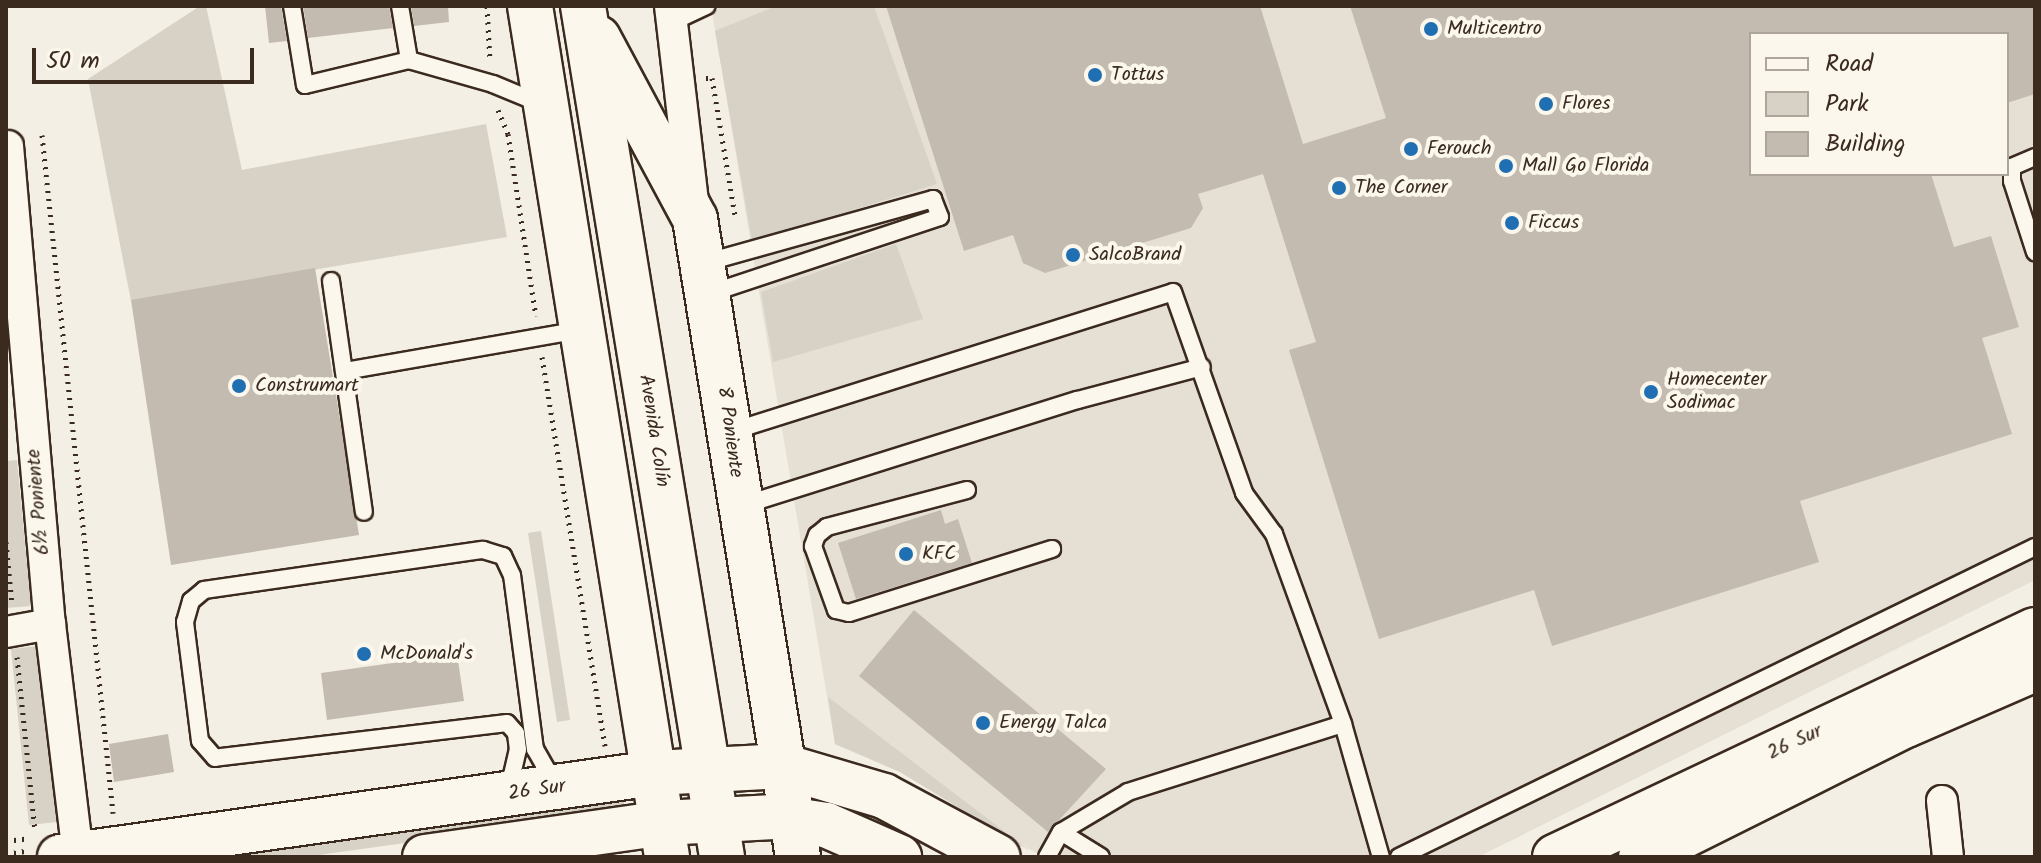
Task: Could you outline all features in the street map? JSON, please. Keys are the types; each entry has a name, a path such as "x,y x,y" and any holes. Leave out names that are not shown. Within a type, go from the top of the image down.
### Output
{"street":[{"path":"530,6 665,840"},
{"path":"584,10 695,219"},
{"name":"Avenida Colín","path":"584,10 718,837"},
{"name":"8 Poniente","path":"671,14 695,219 794,837"},
{"name":"6½ Poniente","path":"8,146 9,244 20,436 50,624 72,856"},
{"path":"10,632 50,624"},
{"name":"26 Sur","path":"1555,857 2035,630"},
{"name":"26 Sur","path":"1641,857 1906,725 2035,669"},
{"name":"26 Sur","path":"72,856 655,773 783,766 884,796 998,857"},
{"path":"1942,801 1948,857"},
{"path":"425,857 718,837 794,837 826,825 899,857"}],"lane":[{"path":"292,6 305,85 409,60 493,84 546,106"},
{"path":"400,6 409,60"},
{"path":"671,14 707,6"},
{"path":"2035,157 2012,167 2012,181 2035,252"},
{"path":"933,199 940,217 705,279 933,199"},
{"path":"331,281 364,512"},
{"path":"729,432 1173,292 1244,493 1274,534 1343,724 1381,857"},
{"path":"345,371 582,330"},
{"path":"740,507 1078,400 1202,367"},
{"path":"967,490 827,527 817,535 813,546 836,610 849,613 1052,549"},
{"path":"1399,857 2035,547"},
{"path":"496,796 512,775 518,750 516,733 507,723 215,758 200,741 185,622 191,601 204,590 328,572 483,550 503,556 512,575 535,749 559,788"},
{"path":"1047,857 1061,832 1128,792 1343,724"},
{"path":"1061,832 1101,857"}],"path":[{"path":"487,6 493,84 508,134 605,736 605,749 592,750"},
{"path":"42,135 113,816 128,814"},
{"path":"6,542 10,632 36,837 6,841"}],"shaded area":[{"path":"711,6 2035,6 2035,580 1478,857 1043,857 900,772 835,744"}],"green space":[{"path":"200,6 206,6 242,170 486,124 507,237 131,301 88,79"},
{"path":"776,6 874,6 937,184 752,241 715,31"},
{"path":"896,244 923,319 773,362 761,292"},
{"path":"17,460 31,606 6,608 6,461"},
{"path":"541,531 570,720 557,722 528,533"},
{"path":"39,646 57,822 29,825 11,649"},
{"path":"828,697 1030,851 900,772 835,744"},
{"path":"624,796 624,808 600,816 304,857 152,857"}],"building":[{"path":"265,6 281,6 287,41 269,43"},
{"path":"303,6 389,6 393,28 308,38"},
{"path":"411,6 448,6 449,22 414,26"},
{"path":"886,6 1260,6 1303,144 1386,118 1350,6 2035,6 2035,94 2009,102 2009,32 1749,32 1749,176 1932,176 1954,247 1991,236 2019,327 1982,338 2012,434 1800,501 1819,562 1552,646 1534,590 1379,639 1289,350 1316,342 1263,174 1198,194 1203,208 1191,228 1045,273 1023,263 1013,235 964,251"},
{"name":"Construmart","path":"315,268 359,535 171,565 131,300"},
{"name":"KFC","path":"941,510 945,524 958,519 972,563 856,599 838,543"},
{"name":"Energy Talca","path":"914,610 1106,769 1048,832 859,676"},
{"path":"457,654 464,701 327,720 321,673"},
{"path":"168,734 174,772 114,782 109,744"}],"place":[{"name":"Multicentro","path":"1431,29"},
{"name":"Tottus","path":"1095,75"},
{"name":"Flores","path":"1546,104"},
{"name":"Ferouch","path":"1411,149"},
{"name":"Mall Go Florida","path":"1506,166"},
{"name":"The Corner","path":"1339,188"},
{"name":"Ficcus","path":"1512,223"},
{"name":"SalcoBrand","path":"1073,255"},
{"name":"Construmart","path":"239,386"},
{"name":"Homecenter Sodimac","path":"1651,392"},
{"name":"KFC","path":"906,554"},
{"name":"McDonald's","path":"364,654"},
{"name":"Energy Talca","path":"983,723"}]}
